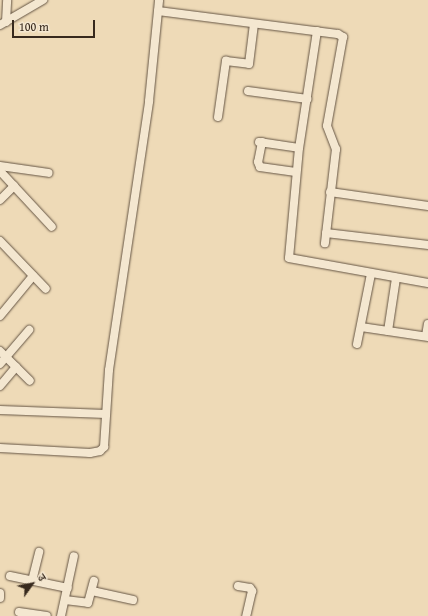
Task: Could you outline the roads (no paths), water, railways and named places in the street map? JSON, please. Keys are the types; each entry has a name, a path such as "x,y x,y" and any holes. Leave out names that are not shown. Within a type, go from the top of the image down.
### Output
{"street":[{"path":"3,23 7,0"},
{"path":"3,23 43,0"},
{"path":"0,448 96,453 104,447 109,370 149,101 159,0"},
{"path":"158,11 341,35 344,40 328,126 336,146 330,192 326,243"},
{"path":"218,117 226,61 249,64 254,24"},
{"path":"317,31 296,172 289,258 428,283"},
{"path":"248,91 307,99"},
{"path":"296,172 260,167 258,162 261,142 299,148"},
{"path":"0,166 49,173"},
{"path":"0,171 52,227"},
{"path":"0,200 14,186"},
{"path":"330,192 428,206"},
{"path":"326,233 428,245"},
{"path":"1,243 46,289"},
{"path":"357,344 372,274"},
{"path":"0,316 33,276"},
{"path":"388,331 396,278"},
{"path":"361,327 427,337 428,324"},
{"path":"0,364 3,354 29,330"},
{"path":"3,354 30,381"},
{"path":"0,386 16,366"},
{"path":"0,410 106,414"},
{"path":"32,580 39,552"},
{"path":"61,616 74,556"},
{"path":"10,576 68,588"},
{"path":"65,600 86,604 92,591 94,581"},
{"path":"238,586 250,588 252,592 246,616"},
{"path":"92,591 133,600"},
{"path":"0,593 0,598"},
{"path":"19,612 47,616"}]}
